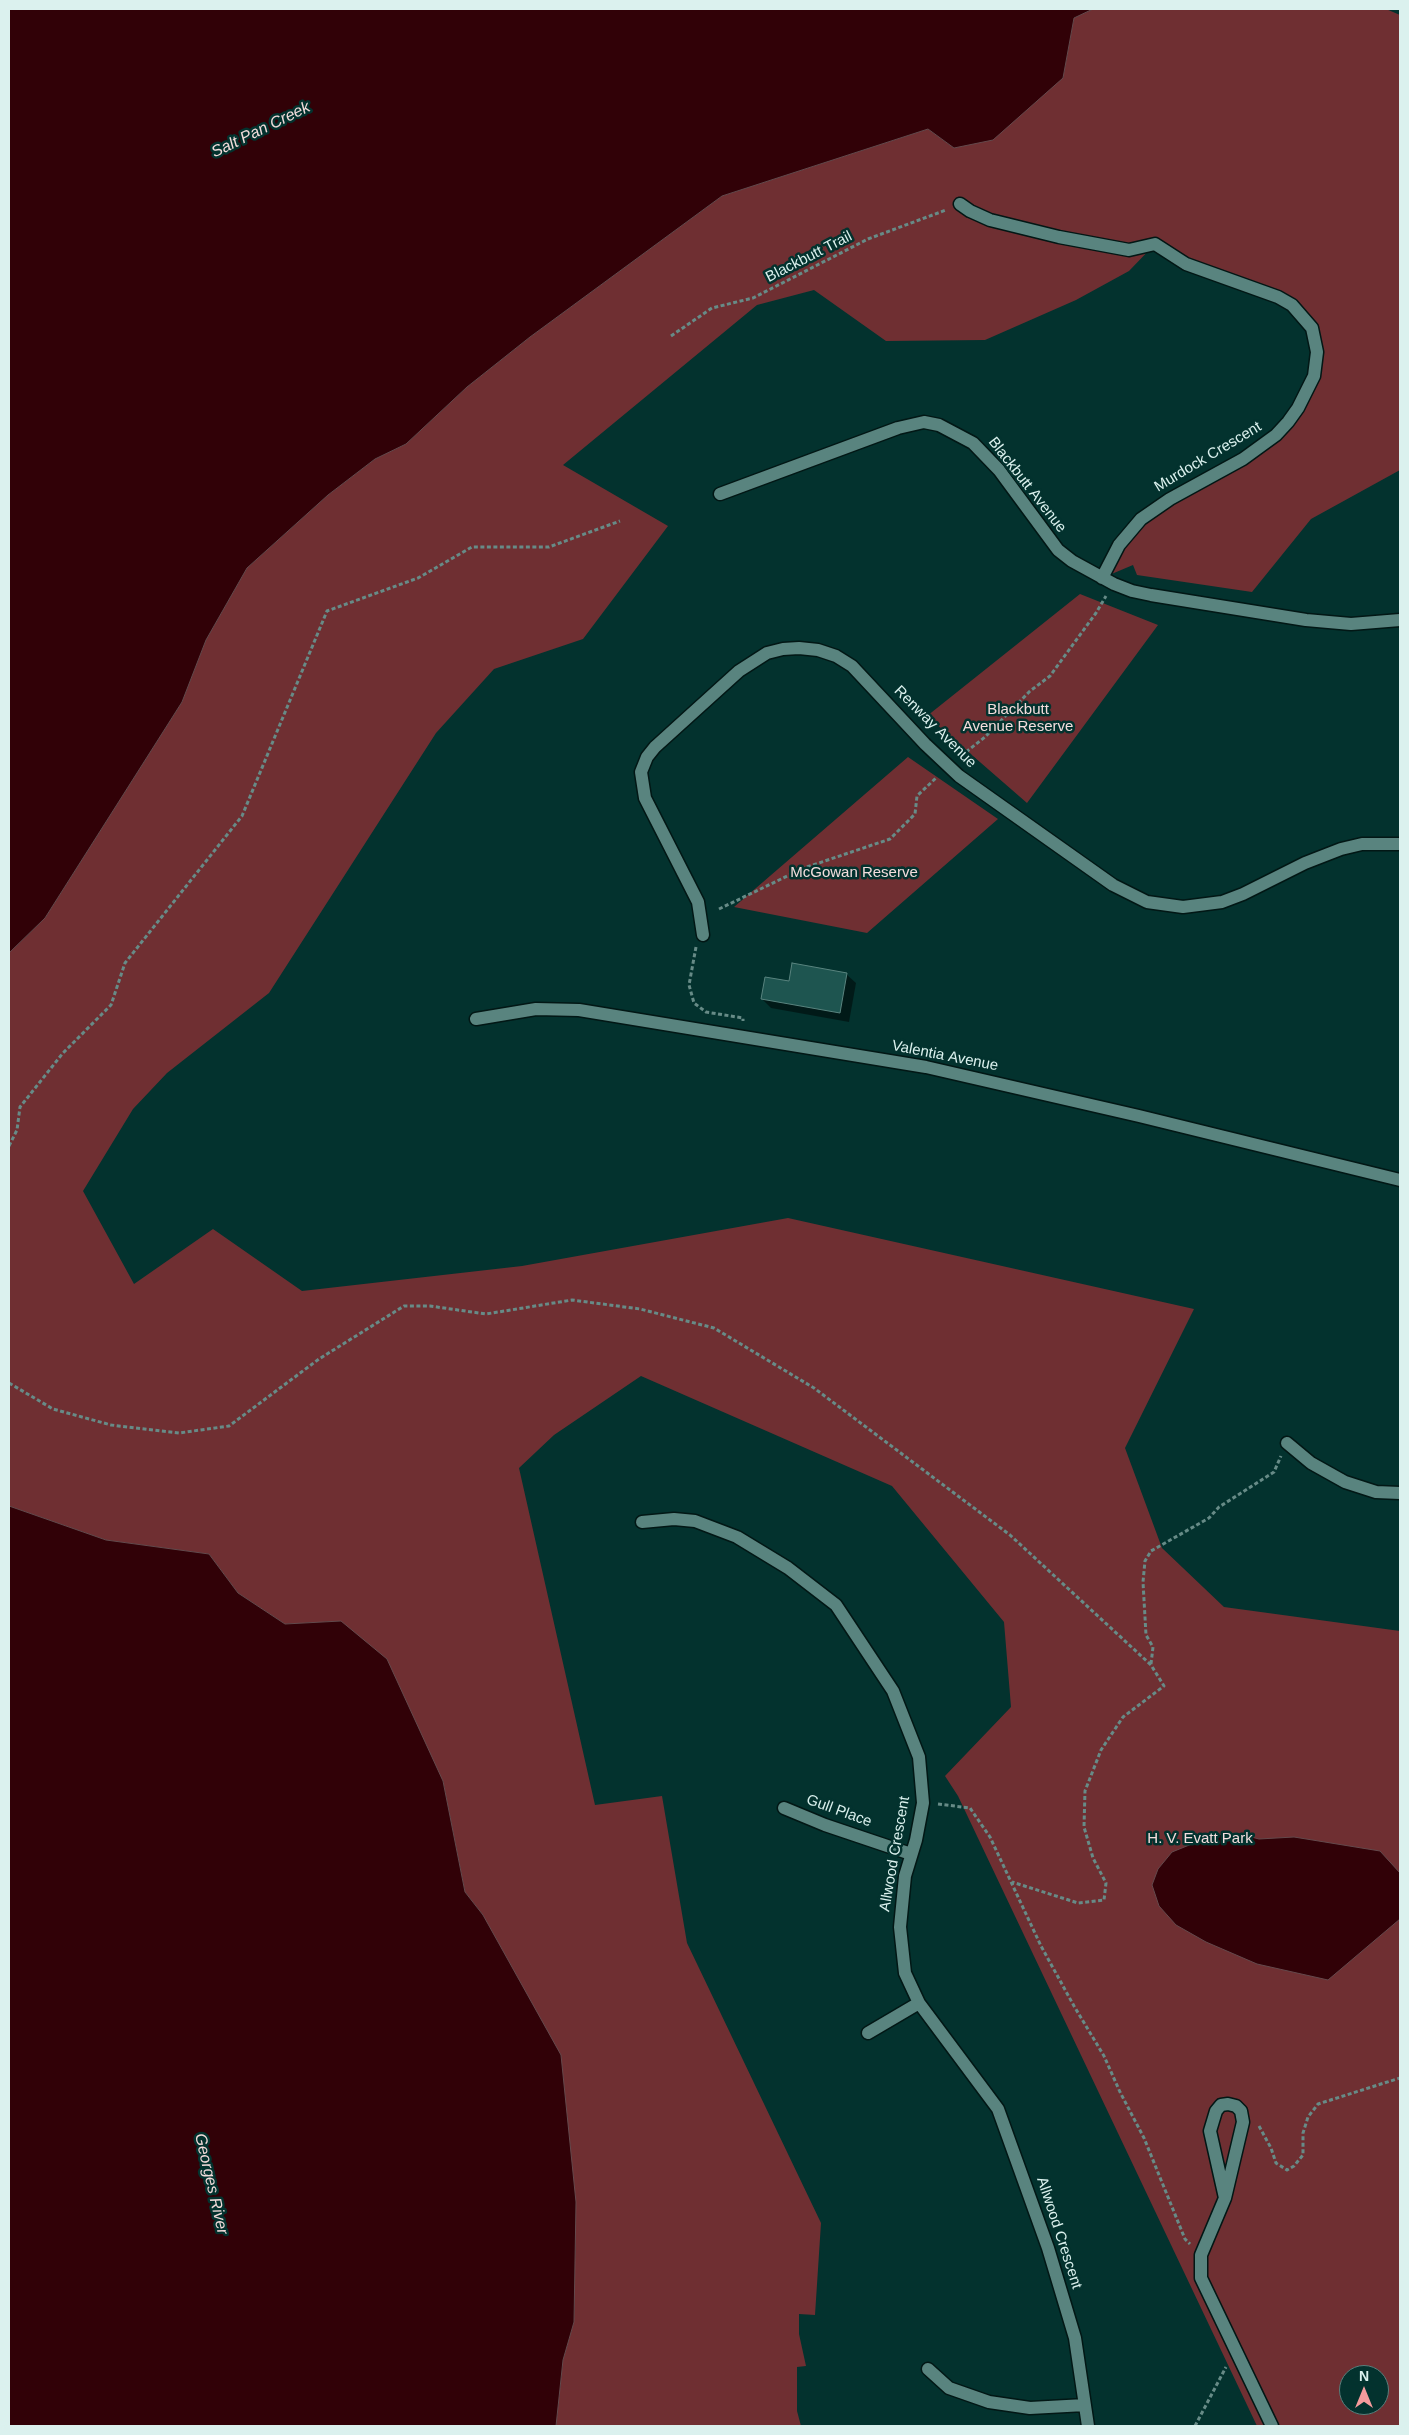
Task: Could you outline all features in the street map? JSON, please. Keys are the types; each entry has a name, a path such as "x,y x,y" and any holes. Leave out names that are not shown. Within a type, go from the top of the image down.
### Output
{"street":[{"name":"Murdock Crescent","path":"960,204 979,216 990,220 1059,237 1129,250 1155,244 1186,264 1262,290 1292,306 1312,328 1316,340 1314,376 1298,408 1276,435 1242,459 1170,499 1141,518 1119,545 1102,578"},
{"name":"Blackbutt Avenue","path":"720,494 898,428 924,422 939,425 973,443 999,470 1050,541 1072,562 1114,584 1132,591 1151,595 1306,620 1351,624 1400,620"},
{"name":"Renway Avenue","path":"703,935 698,902 645,798 641,772 647,757 655,747 751,661 767,653 799,648 836,656 857,670 925,744 949,766 982,793 1131,896 1164,905 1202,906 1222,902 1341,849 1362,844 1400,844"},
{"name":"Valentia Avenue","path":"476,1019 536,1009 558,1008 969,1076 1400,1180"},
{"path":"1287,1443 1311,1463 1346,1482 1376,1492 1400,1493"},
{"name":"Allwood Crescent","path":"642,1522 674,1519 695,1521 737,1537 788,1568 836,1605 893,1691 919,1757 923,1803 912,1854 905,1876 900,1927 905,1973 919,2003 998,2109 1048,2248 1075,2338 1088,2426"},
{"name":"Gull Place","path":"784,1808 825,1825 912,1854"},
{"path":"868,2033 919,2003"},
{"path":"1225,2198 1210,2131 1212,2119 1221,2105 1228,2104 1236,2106 1241,2111 1243,2122 1225,2198 1201,2255 1201,2278 1272,2426"},
{"path":"928,2370 949,2388 989,2402 1030,2408 1085,2404"}],"path":[{"name":"Blackbutt Trail","path":"671,336 712,308 753,298 868,239 931,218 960,204"},
{"path":"9,1146 17,1130 20,1107 63,1054 111,1005 125,963 242,816 327,612 418,578 472,546 549,546 620,521"},
{"path":"719,909 804,868 890,838 916,814 917,796 949,766 985,737 1030,691 1050,676 1096,613 1114,584"},
{"path":"703,935 694,949 689,985 694,1004 706,1012 743,1018 741,1037"},
{"path":"9,1383 53,1409 111,1425 179,1433 229,1426 319,1360 404,1306 430,1306 486,1314 572,1300 640,1308 714,1328 814,1388 1010,1535 1151,1664 1164,1686 1123,1717 1101,1750 1085,1791 1084,1827 1093,1858 1106,1883 1104,1900 1078,1903 1012,1882"},
{"path":"1151,1664 1153,1647 1146,1635 1143,1582 1145,1561 1151,1550 1209,1518 1220,1507 1274,1472 1287,1443"},
{"path":"923,1803 970,1808 990,1837 1041,1946 1104,2056 1144,2138 1185,2239 1201,2255"},
{"path":"1243,2122 1256,2122 1268,2141 1276,2163 1287,2170 1294,2166 1303,2155 1303,2133 1308,2117 1318,2104 1400,2078"},
{"path":"1196,2426 1234,2348"}],"green space":[{"name":"H. V. Evatt Park","path":"1093,9 1386,9 1400,15 1400,470 1311,519 1252,592 1137,575 1133,565 1102,578 1129,531 1262,446 1307,391 1317,340 1292,305 1155,244 1129,271 1076,300 985,340 886,341 814,290 757,305 563,465 668,526 583,639 494,669 436,733 269,993 167,1073 133,1109 83,1191 134,1284 213,1229 302,1291 522,1266 788,1218 1194,1309 1125,1448 1162,1548 1224,1607 1400,1631 1400,2426 1257,2426 958,1796 945,1776 1011,1707 1004,1622 892,1486 641,1376 554,1435 519,1468 595,1805 662,1796 687,1943 821,2223 815,2315 799,2314 799,2334 806,2366 797,2367 797,2411 801,2426 556,2426 563,2360 574,2322 576,2202 483,1915 465,1892 443,1781 341,1621 285,1624 238,1593 209,1554 106,1540 9,1506 9,953 45,918 182,702 206,640 247,568 328,495 375,459 406,444 467,387 530,337 722,196 928,129 954,148 1063,78 1074,18"},
{"name":"Blackbutt Avenue Reserve","path":"1080,594 1158,625 1027,803 927,716"},
{"name":"McGowan Reserve","path":"908,757 998,819 867,933 734,907"}],"water":[{"name":"Salt Pan Creek","path":"9,9 1093,9 1074,18 1063,78 993,140 954,148 928,129 722,196 530,337 467,387 406,444 375,459 328,495 247,568 206,640 182,702 45,918 9,953"},
{"name":"Georges River","path":"9,1506 106,1540 209,1554 238,1593 285,1624 341,1621 387,1659 443,1781 465,1892 483,1915 561,2055 576,2202 574,2322 563,2360 556,2426 9,2426"},
{"path":"1236,1833 1259,1839 1294,1837 1380,1851 1400,1873 1400,1919 1328,1980 1257,1964 1206,1942 1176,1925 1159,1906 1152,1885 1158,1869 1172,1852 1214,1835"}],"building":[{"path":"792,963 847,973 840,1013 761,999 765,977 789,981"}]}
